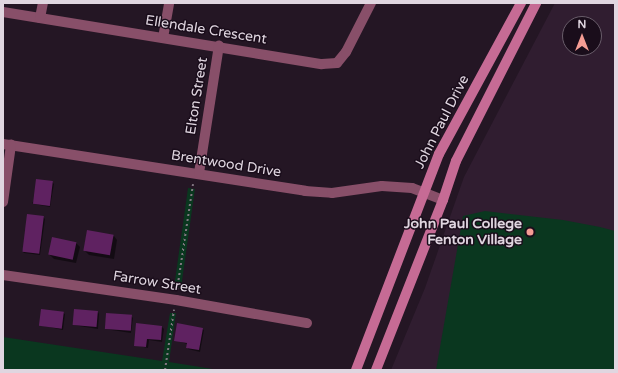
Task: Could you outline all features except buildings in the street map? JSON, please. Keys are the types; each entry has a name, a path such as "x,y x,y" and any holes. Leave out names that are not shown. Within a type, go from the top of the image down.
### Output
{"street":[{"path":"40,18 43,3"},
{"path":"163,38 169,3"},
{"name":"Ellendale Crescent","path":"3,12 220,46 322,64 337,63 346,52 371,3"},
{"name":"John Paul Drive","path":"356,370 439,154 521,3"},
{"path":"376,370 443,200 456,160 536,3"},
{"name":"Elton Street","path":"199,173 220,46"},
{"path":"3,202 7,144"},
{"name":"Brentwood Drive","path":"7,144 199,173 305,191 332,193 382,186 412,188 443,200"},
{"name":"Farrow Street","path":"3,275 176,300 307,323"}],"path":[{"path":"165,370 192,185 199,173"}],"shaded area":[{"name":"John Paul College Fenton Village","path":"555,3 615,3 615,370 391,370 425,288 464,177"}],"green space":[{"path":"188,188 195,189 181,288 174,287"},
{"path":"485,211 563,220 615,231 615,370 436,370 463,216"},
{"path":"170,313 176,313 169,362 219,370 3,370 3,337 162,361"}],"place":[{"name":"John Paul College Fenton Village","path":"530,232"}]}
